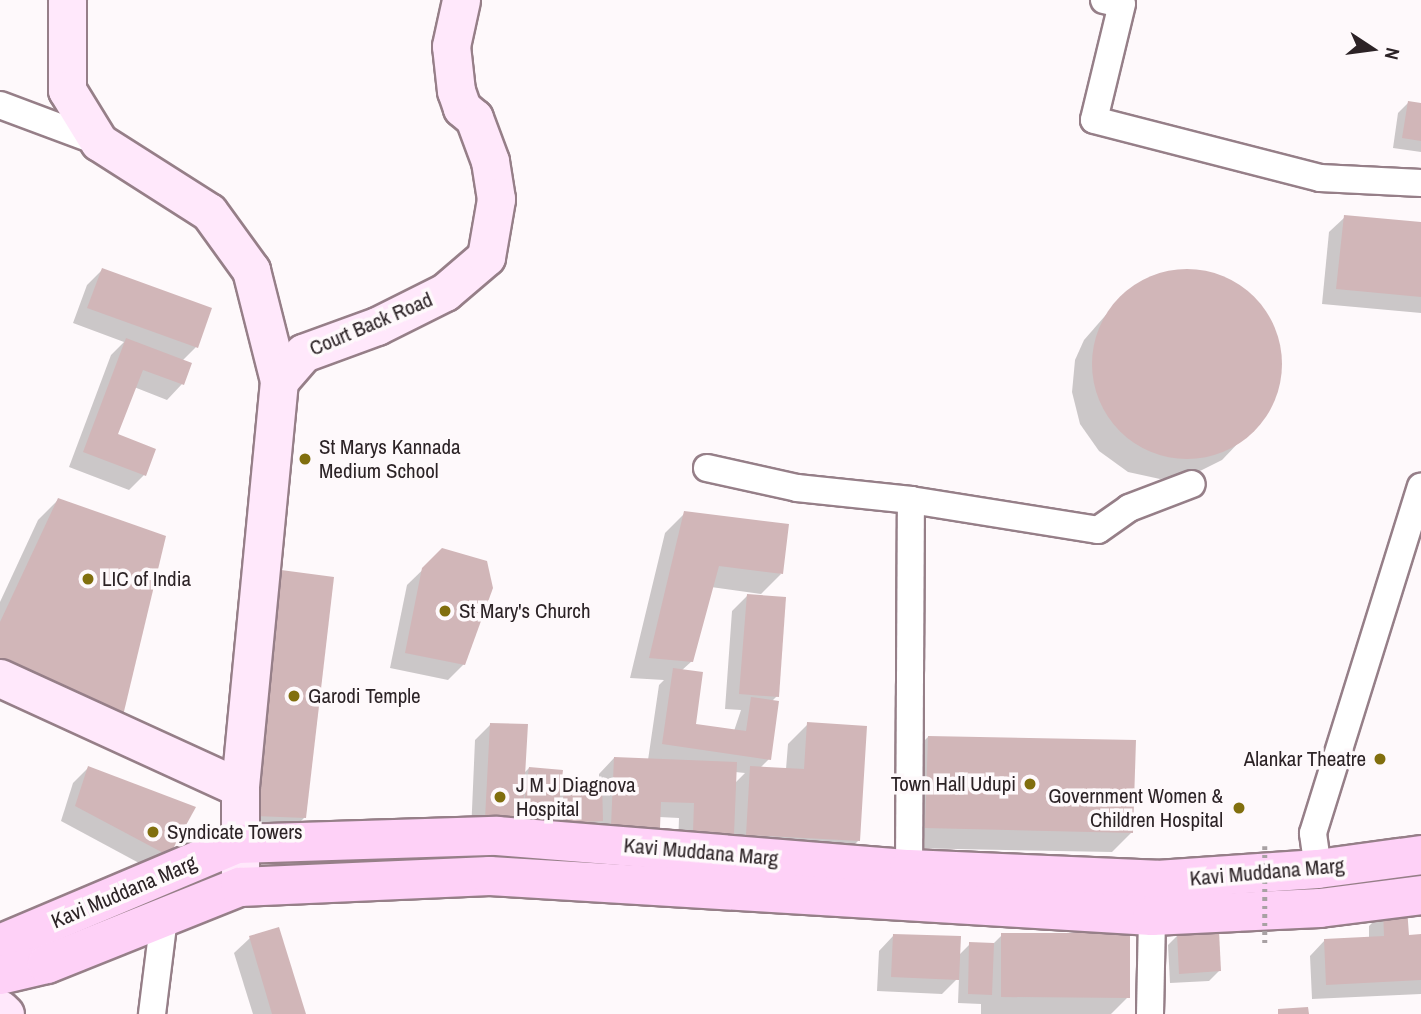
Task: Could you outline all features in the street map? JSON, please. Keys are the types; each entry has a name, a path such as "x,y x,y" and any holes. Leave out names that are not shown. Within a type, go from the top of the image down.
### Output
{"main road":[{"name":"Kavi Muddana Marg","path":"0,944 237,844 497,836 909,869 1157,880 1318,869 1421,855"},
{"name":"Kavi Muddana Marg","path":"0,975 47,964 240,887 490,876 1152,916 1320,908 1421,895"}],"street":[{"path":"67,0 67,90 99,142"},
{"name":"Court Back Road","path":"279,381 303,353 377,326 445,292 486,257 496,200 491,161 474,118 462,108 456,91 451,46 461,0"},
{"path":"1104,0 1122,4 1094,120 1320,178 1421,183"},
{"path":"0,106 99,142 209,212 251,270 279,381 240,788 237,844 240,887"},
{"path":"708,468 797,488 911,499 1098,530 1129,508 1192,484"},
{"path":"1318,869 1313,833 1421,486"},
{"path":"909,869 911,499"},
{"path":"0,678 240,788"},
{"path":"1150,1014 1152,916"},
{"path":"152,1014 164,917"},
{"path":"0,1009 5,1014"}],"path":[{"path":"1265,846 1265,943"}],"building":[{"path":"1408,101 1421,103 1421,141 1402,138"},
{"path":"1344,215 1421,222 1421,297 1336,289"},
{"path":"102,268 212,308 198,348 87,308"},
{"path":"1187,269 1223,277 1240,285 1254,297 1266,311 1274,328 1282,364 1274,400 1266,417 1254,431 1240,443 1223,451 1187,459 1151,451 1134,443 1120,431 1108,417 1100,400 1092,364 1100,328 1108,311 1120,297 1134,285 1151,277"},
{"path":"126,338 192,363 184,385 143,370 118,434 156,449 146,476 83,452"},
{"name":"LIC of India","path":"58,498 166,536 121,724 0,664 0,622"},
{"path":"684,511 789,524 783,574 719,566 693,662 649,658"},
{"path":"442,548 487,561 493,588 465,665 405,653 422,568"},
{"name":"Garodi Temple","path":"281,570 334,577 306,818 255,816"},
{"path":"747,594 786,597 779,697 739,694"},
{"path":"673,668 703,672 696,724 746,731 751,697 779,701 771,760 662,744"},
{"path":"807,722 867,726 860,841 746,835 750,766 804,769"},
{"path":"490,723 528,724 523,811 529,767 563,770 557,824 485,819"},
{"name":"Town Hall Udupi","path":"928,736 1136,740 1133,833 925,828"},
{"path":"614,757 737,762 734,834 693,832 694,803 661,802 660,828 611,826"},
{"name":"Syndicate Towers","path":"88,766 196,807 169,856 75,806"},
{"path":"602,781 603,821 564,823 563,783"},
{"path":"1407,908 1409,935 1421,934 1421,980 1326,985 1324,939 1384,936 1383,909"},
{"path":"279,927 306,1014 272,1014 249,936"},
{"path":"1219,931 1221,971 1179,974 1177,933"},
{"path":"1001,933 1130,933 1130,998 1001,997"},
{"path":"893,934 961,936 959,980 891,977"},
{"path":"969,942 994,943 992,995 968,994"},
{"path":"1308,1007 1309,1014 1278,1014 1278,1009"}],"place":[{"name":"St Marys Kannada Medium School","path":"305,459"},
{"name":"LIC of India","path":"88,579"},
{"name":"St Mary's Church","path":"445,611"},
{"name":"Garodi Temple","path":"294,696"},
{"name":"Alankar Theatre","path":"1380,759"},
{"name":"Town Hall Udupi","path":"1030,784"},
{"name":"J M J Diagnova Hospital","path":"500,797"},
{"name":"Government Women & Children Hospital","path":"1239,808"},
{"name":"Syndicate Towers","path":"153,832"}]}
